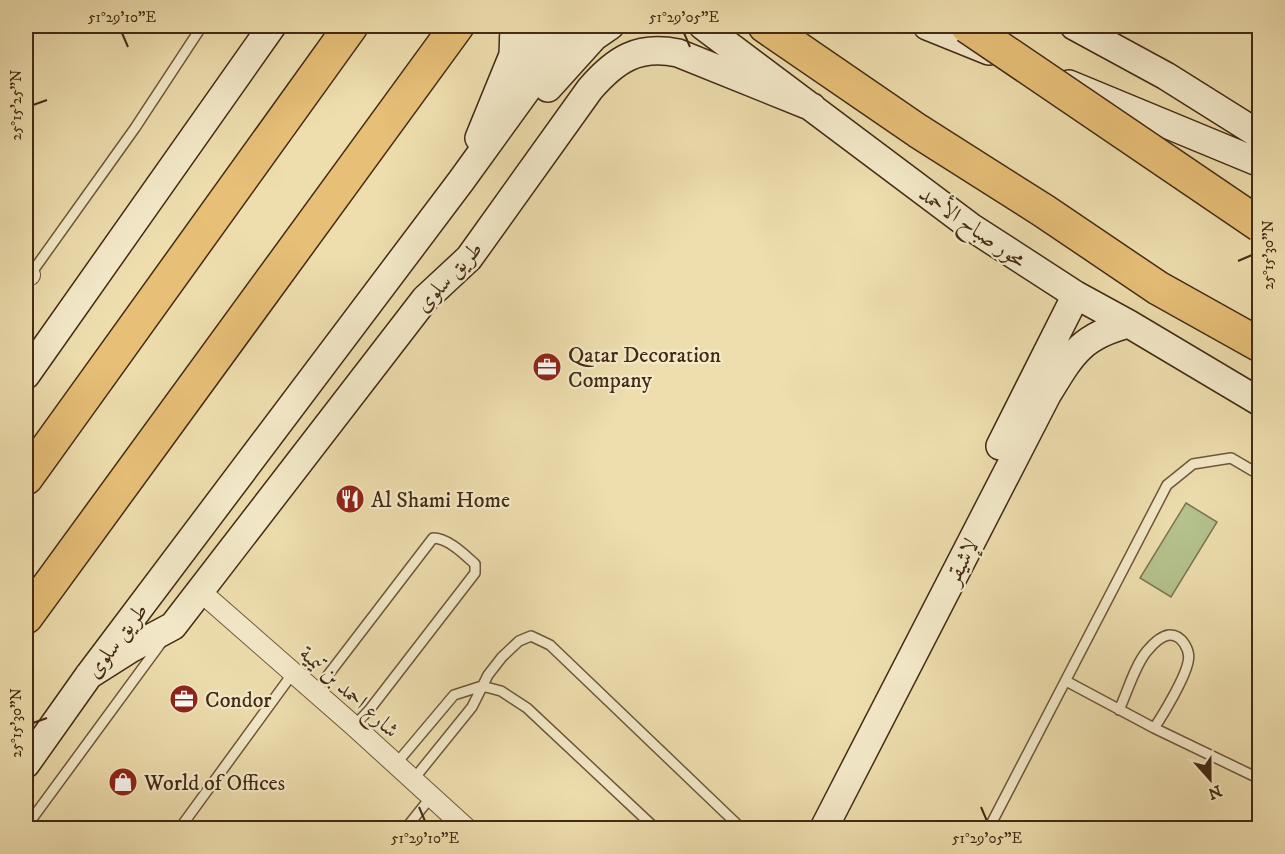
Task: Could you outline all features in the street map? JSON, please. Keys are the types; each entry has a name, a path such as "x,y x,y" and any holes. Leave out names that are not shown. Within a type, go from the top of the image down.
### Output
{"highway":[{"path":"26,477 351,26"},
{"path":"26,617 457,26"},
{"path":"765,26 918,131 1158,288 1260,345"},
{"path":"967,26 1260,225"}],"street":[{"path":"26,375 272,26"},
{"path":"461,181 513,55 514,26"},
{"path":"461,181 547,26"},
{"name":"طريق سلوى","path":"26,764 89,675 461,181 573,26"},
{"path":"461,181 504,140 572,59 610,26"},
{"name":"محور صباح الأحمد","path":"703,26 971,227 1076,295 1260,402"},
{"path":"927,26 1260,163"},
{"path":"1074,26 1166,76 1260,135"},
{"name":"طريق سلوى","path":"173,626 424,299 469,258 590,89 607,70 623,59 642,51 660,50 678,53 812,107"},
{"name":"لإشيقر","path":"808,828 1076,295"},
{"name":"لإشيقر","path":"824,828 1047,394 1083,344 1104,330 1129,324"},
{"path":"221,562 235,499 249,464"},
{"name":"شارع احمد بن تيمية","path":"200,591 466,828"},
{"path":"89,675 173,626"}],"lane":[{"path":"27,276 135,128 202,26"},
{"path":"989,828 1167,485 1193,464 1231,458 1260,475"},
{"path":"315,692 433,538 437,537 457,548 475,564 475,573 370,709 354,726"},
{"path":"26,827 173,626"},
{"path":"1119,710 1145,653 1158,640 1169,635 1178,638 1184,642 1189,661 1154,728"},
{"path":"413,780 472,707 482,686 502,657 519,641 531,636 549,645 741,828"},
{"path":"180,828 294,673"},
{"path":"1066,681 1154,728 1260,779"},
{"path":"395,765 454,695 482,686 501,690 527,708 655,828"},
{"path":"406,828 431,797"}],"green space":[{"path":"1186,503 1217,522 1171,597 1140,578"}],"place":[{"name":"Qatar Decoration Company","path":"547,367"},
{"name":"Al Shami Home","path":"350,499"},
{"name":"Condor","path":"184,699"},
{"name":"World of Offices","path":"123,782"}]}
